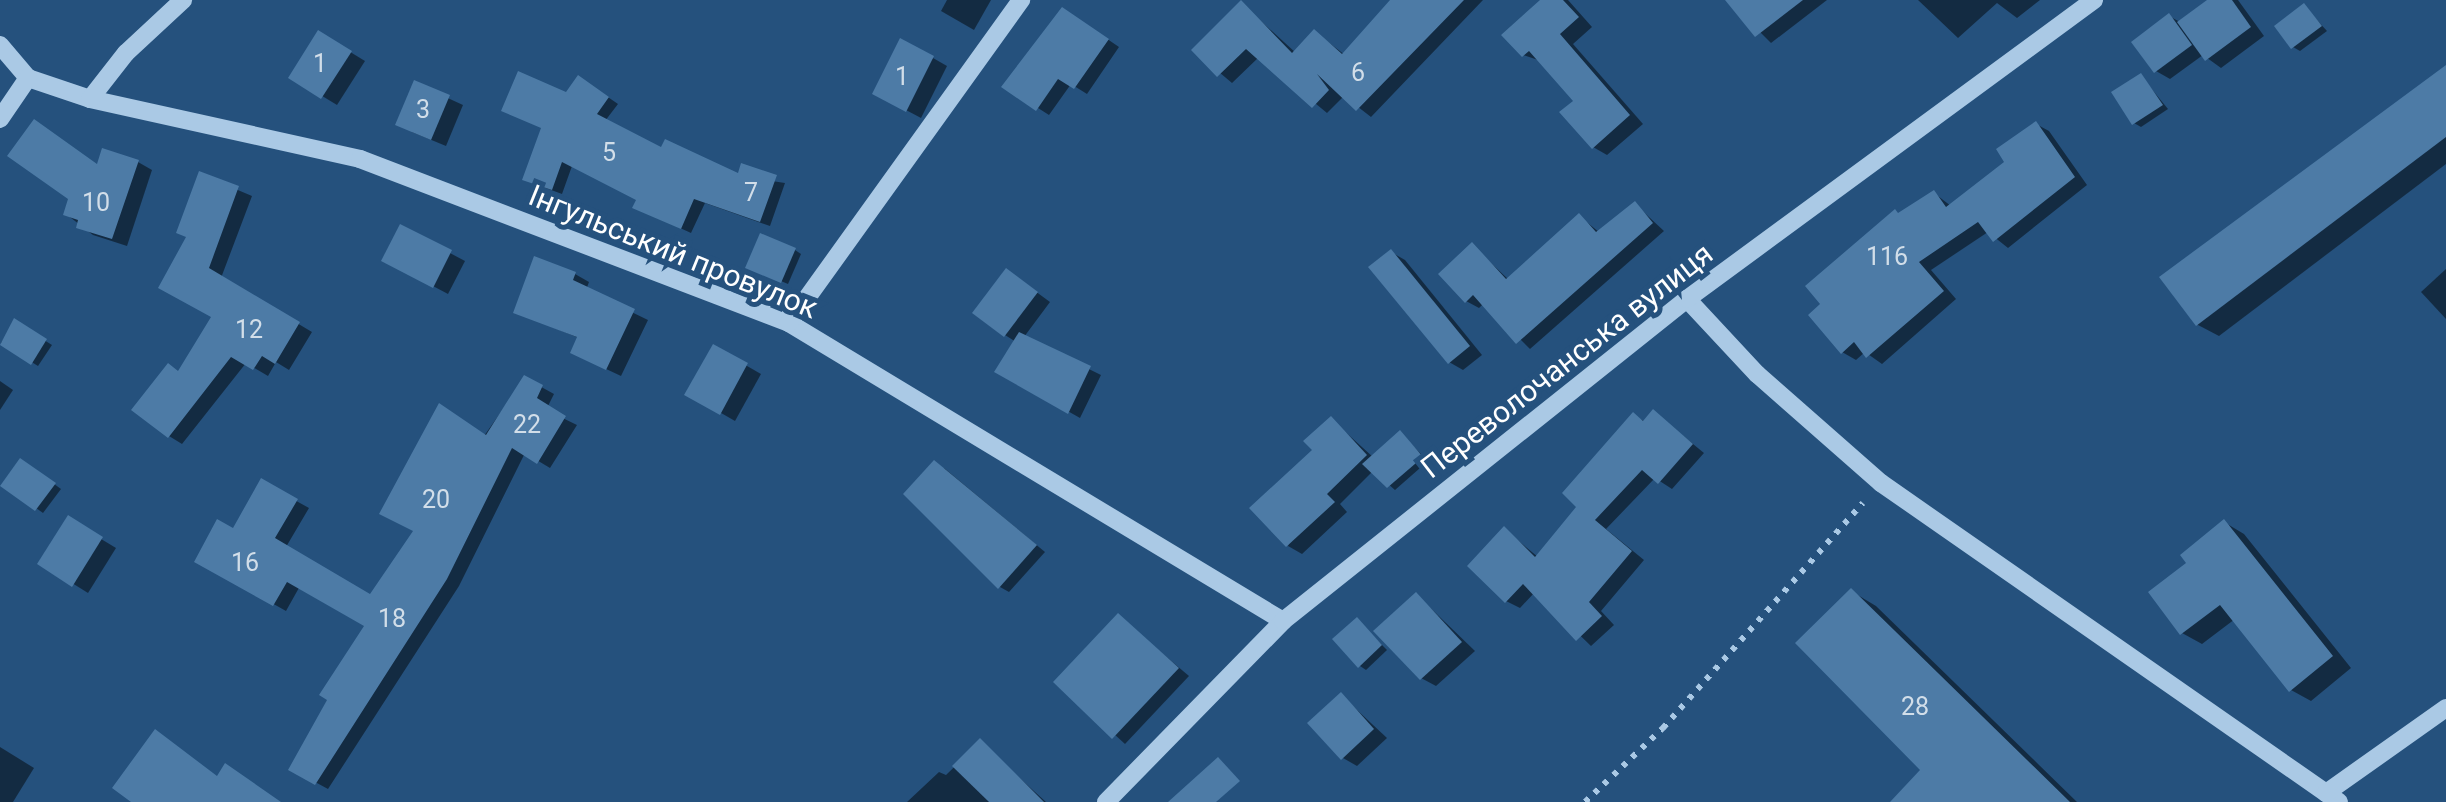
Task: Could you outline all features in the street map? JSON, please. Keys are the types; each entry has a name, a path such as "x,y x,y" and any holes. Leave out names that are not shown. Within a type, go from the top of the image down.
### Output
{"street":[{"path":"90,99 126,53 184,0"},
{"path":"789,323 1020,0"},
{"name":"Переволочанська вулиця","path":"1106,802 1282,620 1687,299 2094,0"},
{"path":"0,46 28,78 0,119"},
{"name":"Інгульський провулок","path":"28,78 90,99 360,159 789,323 1282,620"},
{"path":"1687,299 1758,374 1882,483 2335,800 2446,708"}],"path":[{"path":"1585,802 1663,728 1882,483"}],"building":[{"path":"1241,0 1292,53 1314,29 1342,54 1390,0 1464,0 1356,111 1317,74 1329,90 1312,108 1246,49 1217,77 1191,50"},
{"path":"1540,0 1563,0 1579,17 1560,34 1630,115 1592,149 1559,112 1573,101 1529,51 1522,57 1501,35"},
{"path":"1725,0 1803,0 1755,37"},
{"path":"2207,0 2232,0 2251,27 2205,61 2177,22"},
{"path":"2304,3 2322,26 2291,49 2274,26"},
{"path":"1062,7 1109,39 1074,89 1058,79 1036,111 1001,87"},
{"path":"2169,13 2192,45 2154,73 2131,42"},
{"path":"318,30 352,51 321,99 288,78"},
{"path":"900,38 934,56 906,112 872,94"},
{"path":"2446,65 2446,137 2196,326 2159,277"},
{"path":"518,71 566,92 578,75 609,97 597,114 661,147 665,139 738,173 741,163 777,175 760,222 694,199 681,229 632,208 636,200 562,162 552,190 522,180 541,128 501,111"},
{"path":"2141,73 2163,105 2132,125 2111,92"},
{"path":"414,80 450,95 431,140 395,125"},
{"path":"34,119 97,164 102,148 139,160 112,239 76,228 78,220 63,215 68,199 7,156"},
{"path":"2036,121 2075,177 1993,242 1978,222 1919,262 1944,291 1866,358 1854,342 1841,354 1808,315 1820,304 1805,286 1895,209 1898,213 1934,190 1946,207 2004,162 1996,149"},
{"path":"199,171 239,186 209,268 300,322 275,364 262,356 253,370 231,357 168,438 131,410 168,363 178,371 211,317 158,288 186,237 176,233"},
{"path":"1635,201 1653,223 1516,344 1473,295 1465,303 1438,274 1472,242 1506,279 1579,213 1596,232"},
{"path":"400,224 452,250 433,288 381,261"},
{"path":"760,233 796,248 781,283 745,268"},
{"path":"1391,249 1470,346 1448,364 1368,267"},
{"path":"534,256 576,272 573,280 635,309 606,370 570,353 577,337 513,313"},
{"path":"1006,268 1038,292 1004,337 972,313"},
{"path":"14,318 47,339 31,365 0,345"},
{"path":"1019,332 1091,366 1068,414 994,372"},
{"path":"713,344 748,363 720,415 684,395"},
{"path":"524,375 543,385 537,398 566,416 537,464 512,448 447,579 315,785 288,770 327,700 319,695 364,626 287,582 273,606 194,562 217,519 233,528 261,478 298,499 275,538 370,594 413,531 379,514 439,403 486,435"},
{"path":"1653,409 1693,444 1658,484 1642,470 1595,520 1632,551 1589,602 1602,616 1576,641 1523,584 1505,603 1467,566 1504,526 1535,557 1576,507 1562,493 1633,412 1643,421"},
{"path":"1331,416 1367,455 1327,494 1335,502 1286,547 1249,508 1312,450 1303,441"},
{"path":"1400,430 1423,457 1387,488 1362,464"},
{"path":"20,458 56,483 35,511 0,486"},
{"path":"934,460 1037,545 998,589 903,494"},
{"path":"68,515 103,537 72,587 37,564"},
{"path":"2224,519 2333,656 2289,692 2220,605 2180,635 2148,592 2186,563 2180,555"},
{"path":"1851,588 2070,802 1890,802 1920,770 1795,643"},
{"path":"1416,592 1462,642 1420,680 1373,631"},
{"path":"1118,613 1179,668 1112,739 1053,682"},
{"path":"1357,617 1382,645 1358,668 1332,639"},
{"path":"1341,692 1374,729 1341,760 1307,723"},
{"path":"155,729 217,776 225,763 281,802 131,802 112,788"},
{"path":"980,738 1044,802 989,802 952,766"},
{"path":"1218,757 1240,781 1216,802 1168,802"}]}
